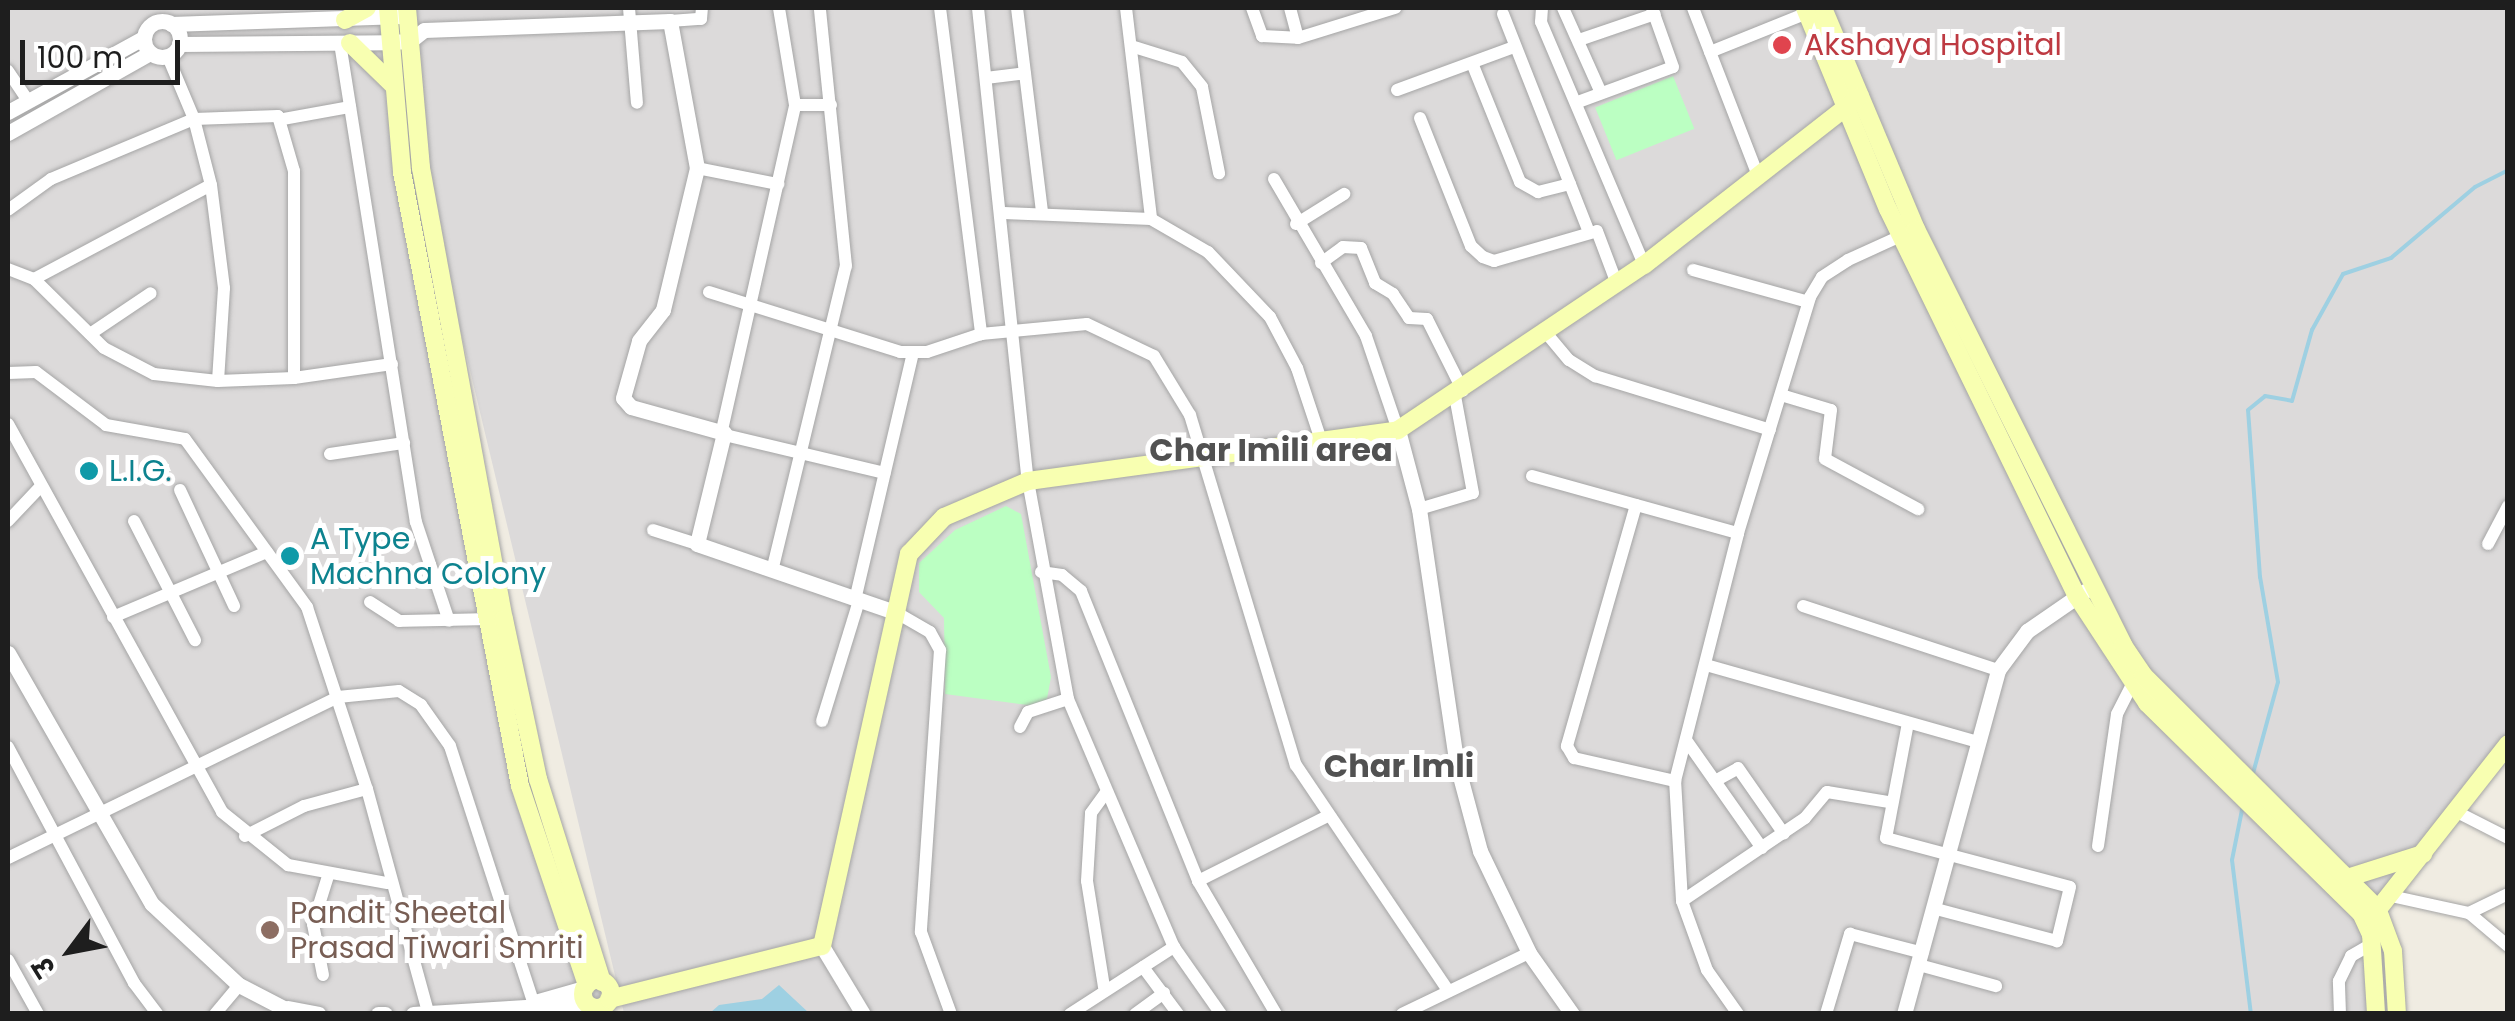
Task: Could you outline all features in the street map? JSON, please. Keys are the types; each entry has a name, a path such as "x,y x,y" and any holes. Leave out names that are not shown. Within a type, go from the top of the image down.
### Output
{"main road":[{"path":"346,20 367,8"},
{"path":"1812,9 1850,109 2132,684 2260,805 2341,889 2379,910"},
{"path":"407,11 417,35 407,130 417,254 496,619 598,998 822,946 909,554 926,531 985,495 1028,481 1398,430 1547,334 1850,109"},
{"path":"388,12 394,86 436,250 496,619"},
{"path":"345,43 394,86"},
{"path":"417,254 436,250"},
{"path":"2084,592 2142,674 2213,759"},
{"path":"2376,1014 2370,945 2379,910 2508,744"},
{"path":"2260,805 2379,910 2393,951 2397,1014"},
{"path":"2347,878 2426,853"}],"street":[{"path":"8,133 150,54 389,42 417,35 629,13 670,21 702,18 702,8"},
{"path":"697,544 795,105 780,8"},
{"path":"772,572 834,334 847,254 820,8"},
{"path":"940,8 981,334"},
{"path":"978,8 1004,213 1028,481 1041,572 1068,699 1174,946 1221,1014"},
{"path":"1018,8 1042,213"},
{"path":"1126,8 1151,219"},
{"path":"1252,8 1262,36 1297,38 1356,14 1395,8"},
{"path":"1290,8 1297,38"},
{"path":"1542,8 1541,22 1644,265"},
{"path":"1563,8 1602,93"},
{"path":"1693,8 1758,176"},
{"path":"1710,52 1812,9"},
{"path":"150,54 143,38 150,15 171,24 346,20 407,11"},
{"path":"1578,102 1674,67 1654,11 1579,40"},
{"path":"629,13 637,103"},
{"path":"1503,14 1588,230 1603,242 1617,284"},
{"path":"670,21 697,168 663,310 639,341 622,393 631,406 885,473"},
{"path":"171,24 173,50 211,185 224,288 218,381"},
{"path":"8,112 26,98 143,38"},
{"path":"345,43 350,108 416,522 449,621"},
{"path":"1131,46 1182,62 1202,87 1218,173"},
{"path":"1397,90 1514,46"},
{"path":"1472,63 1520,182 1538,192 1570,184"},
{"path":"8,71 26,98"},
{"path":"986,78 1025,73"},
{"path":"795,105 831,104"},
{"path":"8,210 51,179 194,119 271,114 283,120 350,108"},
{"path":"1420,118 1472,246 1483,258 1494,261 1588,230"},
{"path":"283,120 294,171 294,378"},
{"path":"697,168 778,184"},
{"path":"1274,178 1296,224 1366,336 1398,430 1419,509 1457,765 1480,851 1528,954 1572,1014"},
{"path":"34,280 211,185"},
{"path":"1296,224 1344,194"},
{"path":"1004,213 1151,219 1208,252 1270,317 1297,368 1321,440"},
{"path":"1738,1014 1706,970 1682,901 1675,780 1738,533 1808,302 1822,278 1909,233"},
{"path":"1321,262 1343,247 1361,248 1375,284 1393,294 1410,318 1428,320 1459,394 1473,493 1419,509"},
{"path":"8,269 34,280 90,334 154,374 218,381 294,378 392,364"},
{"path":"1692,270 1808,302"},
{"path":"709,292 834,334 913,353 981,334 1086,324 1138,344 1160,365 1190,415 1280,724 1326,817 1447,989"},
{"path":"90,334 151,293"},
{"path":"1547,334 1568,360 1595,376 1770,430"},
{"path":"822,721 857,600 913,353"},
{"path":"8,373 36,372 106,425 185,439 309,611 367,789 420,1011 535,1006 598,998"},
{"path":"1781,395 1831,410 1825,459 1918,509"},
{"path":"8,424 222,812 245,836 288,865 328,876 387,883"},
{"path":"330,454 404,442"},
{"path":"1532,476 1738,533"},
{"path":"8,520 42,486"},
{"path":"180,490 234,606"},
{"path":"1636,505 1568,746 1574,758 1675,780"},
{"path":"2488,544 2508,506"},
{"path":"134,521 195,640"},
{"path":"652,530 897,614 930,632 940,650 922,932 950,1014"},
{"path":"113,618 268,552"},
{"path":"1041,572 1062,575 1081,591 1198,881 1276,1014"},
{"path":"1904,1014 1936,908 1974,742 1998,670 2027,630 2084,592"},
{"path":"370,602 399,621 496,619"},
{"path":"1803,606 1998,670"},
{"path":"8,654 96,813 152,904 239,985 291,1011 318,1014"},
{"path":"1706,665 1974,742"},
{"path":"2098,846 2118,714 2132,684"},
{"path":"8,858 338,697 399,691 441,729 535,1006"},
{"path":"1020,727 1028,712 1068,699"},
{"path":"1908,723 1889,802 1886,838 1947,851 2070,887 2056,940 1936,908"},
{"path":"1686,740 1762,848"},
{"path":"8,747 50,836 158,1014"},
{"path":"1715,781 1738,768 1784,834"},
{"path":"245,836 304,806 367,789"},
{"path":"1104,987 1087,881 1091,813 1106,792"},
{"path":"1682,901 1784,834 1827,792 1889,802"},
{"path":"2458,812 2508,838"},
{"path":"1198,881 1326,817"},
{"path":"322,975 314,924 328,876"},
{"path":"2379,910 2469,912 2508,894"},
{"path":"2469,912 2508,946"},
{"path":"1826,1014 1850,934 1996,986"},
{"path":"2340,1014 2339,981 2351,956 2370,945"},
{"path":"822,946 863,1014"},
{"path":"1070,1014 1104,987 1174,946"},
{"path":"1402,1014 1447,989 1528,954"},
{"path":"8,960 38,1014"},
{"path":"1144,967 1178,1014"},
{"path":"215,1014 239,985"},
{"path":"1135,1014 1164,994"}],"shaded area":[{"name":"Char Imli","path":"8,8 2507,8 2507,732 2379,922 2384,1013 624,1013 450,287 507,703 610,1013 8,1013"}],"green space":[{"path":"1673,76 1694,129 1616,160 1595,107"},
{"path":"1006,506 1021,514 1051,677 1047,699 1035,706 945,694 944,618 919,592 919,563 955,530"}],"water":[{"path":"779,985 809,1013 710,1013 719,1005 762,999"}],"waterway":[{"path":"2252,777 2278,682 2260,577 2248,410 2265,396 2292,401 2312,330 2343,274 2391,258 2475,187 2508,170"},
{"path":"2243,805 2232,860 2251,1014"}],"place":[{"name":"Akshaya Hospital","path":"1782,45"},
{"name":"L.I.G.","path":"89,471"},
{"name":"A Type Machna Colony","path":"290,556"},
{"name":"Pandit Sheetal Prasad Tiwari Smriti","path":"270,930"}],"district":[{"name":"Char Imili area","path":"1271,450"},
{"name":"Char Imli","path":"1399,766"}]}
